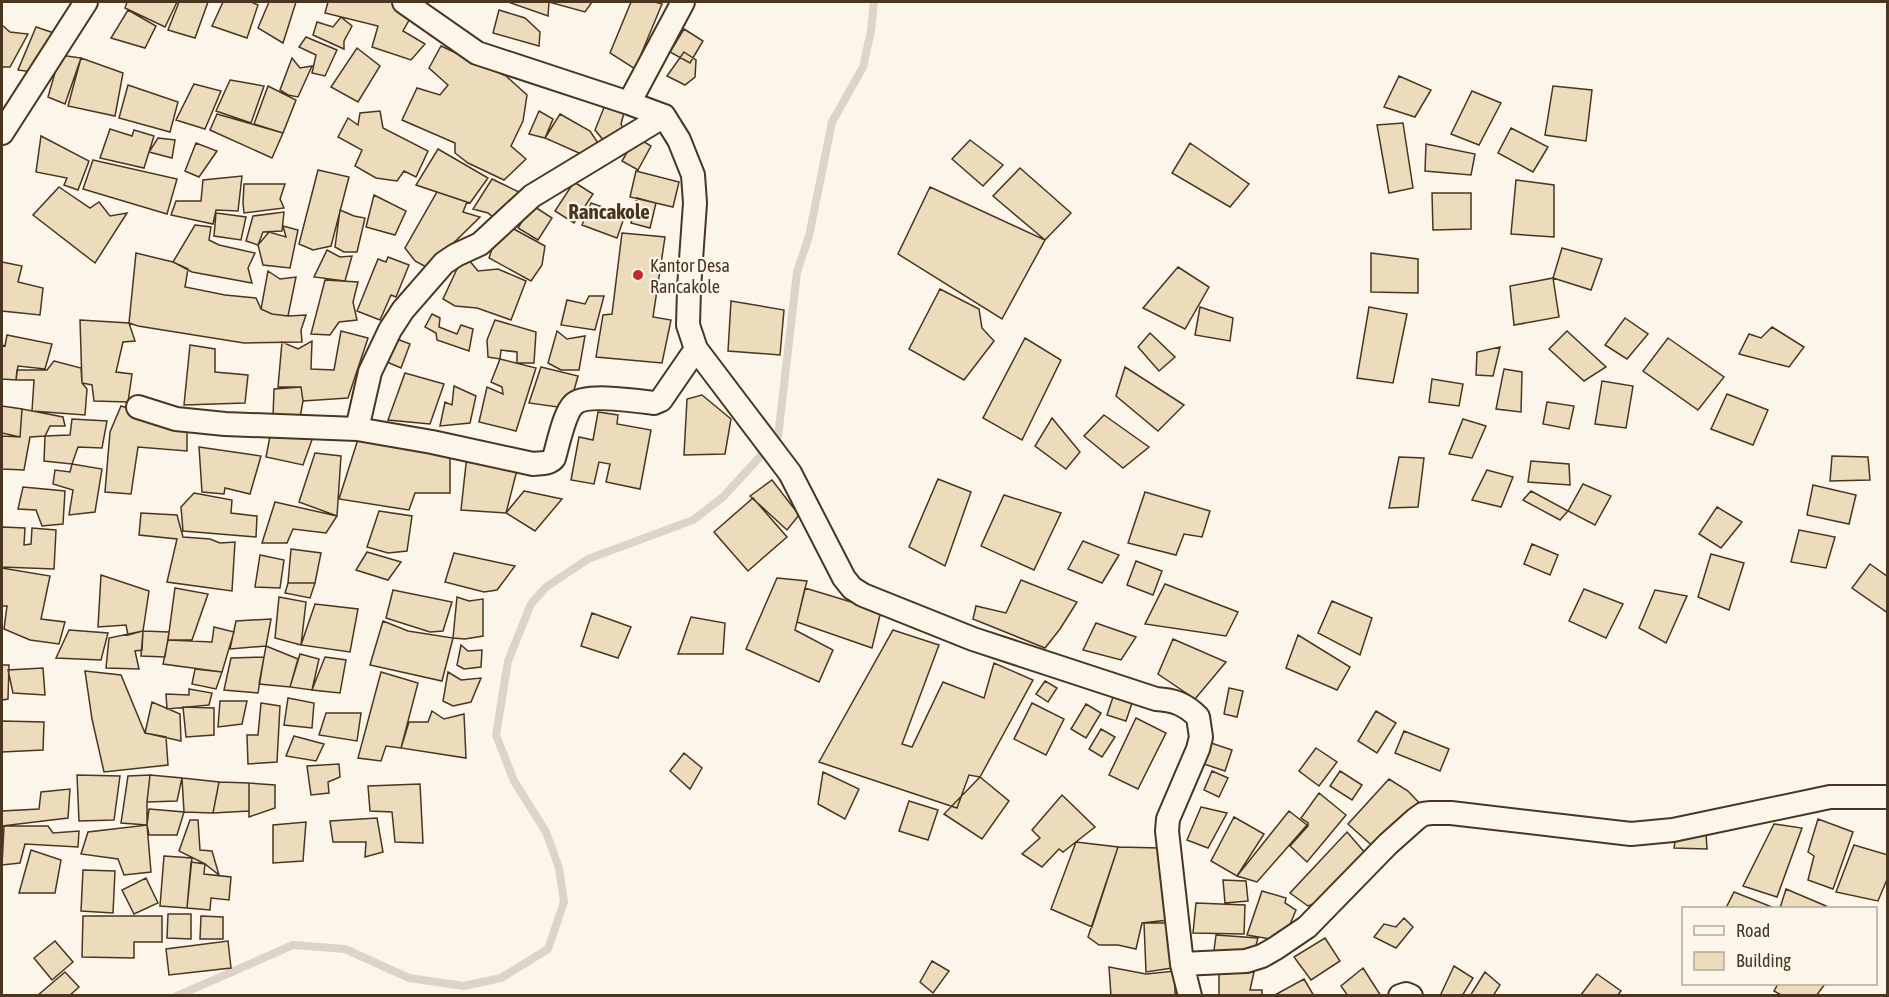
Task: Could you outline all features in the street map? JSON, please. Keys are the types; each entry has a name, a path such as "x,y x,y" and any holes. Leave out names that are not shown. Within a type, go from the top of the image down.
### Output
{"street":[{"path":"2,133 86,2"},
{"path":"404,2 477,53 664,116 679,140 693,175 695,203 688,325 696,349 790,473 843,578 852,588 863,595 973,639 1156,699 1172,700 1183,704 1198,717 1201,737 1168,819 1167,842 1182,964 1190,996"},
{"path":"629,103 683,2"},
{"path":"357,429 370,372 390,330 403,310 444,263 480,244 532,196 664,116"},
{"path":"138,408 176,419 225,424 357,429 432,442 533,464 545,463 554,458 573,405 599,398 654,403 661,400 696,349"},
{"path":"1182,964 1246,961 1276,948 1307,927 1388,844 1423,814 1451,813 1631,834 1673,830 1830,797 1887,797"},
{"path":"1400,996 1406,994 1411,996"}],"building":[{"path":"127,2 177,2 165,27 125,8"},
{"path":"179,2 208,2 195,38 168,30"},
{"path":"223,2 251,2 258,5 247,38 212,26"},
{"path":"269,2 296,2 283,43 258,28"},
{"path":"328,2 392,2 412,15 403,31 425,44 411,60 372,47 378,26 325,13"},
{"path":"508,2 549,2 548,16"},
{"path":"549,2 592,2 585,12"},
{"path":"631,2 662,4 635,69 610,53"},
{"path":"128,10 156,26 145,48 111,38"},
{"path":"499,10 525,18 540,32 539,46 493,33"},
{"path":"341,17 352,26 344,41 344,49 313,35 317,22 333,27"},
{"path":"2,25 10,32 28,34 10,67 2,67"},
{"path":"36,27 57,34 32,72 18,70"},
{"path":"684,29 703,41 690,63 670,52"},
{"path":"306,37 337,50 325,76 312,73 316,55 299,47"},
{"path":"441,46 506,76 527,95 523,121 511,146 526,159 504,180 468,163 455,153 455,143 402,120 417,88 440,95 448,85 429,68"},
{"path":"357,48 380,66 358,102 331,87"},
{"path":"684,52 696,60 695,77 685,85 667,76"},
{"path":"60,55 81,58 65,104 48,97"},
{"path":"81,58 123,73 115,116 68,106"},
{"path":"292,58 300,68 312,66 298,97 280,90"},
{"path":"1399,76 1431,90 1415,117 1384,107"},
{"path":"230,80 264,86 251,123 216,111"},
{"path":"194,84 221,91 205,129 176,120"},
{"path":"128,85 178,102 170,132 119,118"},
{"path":"268,86 296,100 283,133 254,124"},
{"path":"1553,86 1592,90 1586,141 1545,135"},
{"path":"1472,91 1501,103 1479,145 1451,134"},
{"path":"605,105 624,113 621,124 628,138 610,148 595,130"},
{"path":"380,111 383,128 428,151 416,177 404,171 397,181 376,178 355,166 362,150 338,137 348,118 358,125 360,113"},
{"path":"539,111 553,119 545,138 529,134"},
{"path":"217,114 283,133 272,158 210,130"},
{"path":"560,114 590,131 598,143 588,157 545,138"},
{"path":"1403,123 1413,188 1389,193 1377,125"},
{"path":"1511,128 1548,147 1533,172 1498,153"},
{"path":"110,129 132,136 134,130 154,136 144,168 100,158"},
{"path":"41,136 89,161 78,190 64,185 67,178 36,172"},
{"path":"636,137 651,146 638,170 622,161"},
{"path":"158,138 175,140 172,158 149,152"},
{"path":"970,140 1003,165 983,186 952,159"},
{"path":"196,143 217,151 199,177 185,171"},
{"path":"1190,143 1249,184 1230,207 1172,173"},
{"path":"1426,144 1475,154 1471,175 1425,171"},
{"path":"438,149 488,178 470,203 416,185"},
{"path":"93,160 177,179 167,214 83,189"},
{"path":"1020,168 1071,213 1045,240 993,196"},
{"path":"318,170 349,177 331,246 313,250 299,244"},
{"path":"636,171 679,182 673,207 630,197"},
{"path":"242,176 238,211 216,210 213,224 171,215 176,201 201,201 203,180"},
{"path":"492,179 521,193 494,218 488,213 473,209"},
{"path":"1516,180 1554,185 1554,237 1511,234"},
{"path":"574,182 593,194 574,223 555,211"},
{"path":"244,184 285,184 280,199 284,208 244,213"},
{"path":"59,187 90,208 99,202 110,216 127,213 95,263 33,215"},
{"path":"930,187 1045,240 1002,319 898,254"},
{"path":"437,192 467,202 463,212 480,217 428,268 415,261 405,248"},
{"path":"1432,193 1471,193 1471,229 1433,230"},
{"path":"374,195 406,211 395,235 366,227"},
{"path":"637,198 656,203 650,228 631,223"},
{"path":"591,203 625,215 617,238 582,225"},
{"path":"532,205 552,218 538,240 518,228"},
{"path":"340,210 365,218 357,252 344,252 335,247"},
{"path":"284,212 282,231 263,232 258,245 246,241 253,216"},
{"path":"216,213 246,217 241,240 214,236"},
{"path":"195,225 211,227 209,240 219,245 255,253 248,268 252,283 192,272 173,262"},
{"path":"283,226 298,230 290,268 263,265 258,245 269,232 286,237"},
{"path":"512,228 545,246 542,265 531,281 489,258 494,243"},
{"name":"Kantor Desa Rancakole","path":"622,233 665,237 653,317 671,320 662,363 596,357 603,315 612,314"},
{"path":"1562,248 1602,259 1591,290 1553,278"},
{"path":"327,250 340,257 352,256 345,281 314,277"},
{"path":"136,253 173,262 188,269 185,287 256,298 261,309 272,314 306,315 301,330 302,342 244,343 129,323"},
{"path":"1371,253 1418,259 1418,293 1371,292"},
{"path":"464,254 478,271 498,269 526,281 511,320 477,308 455,306 443,299"},
{"path":"388,257 409,265 396,297 391,295 380,320 357,311 378,259 386,262"},
{"path":"2,262 22,266 18,282 43,288 40,315 2,311"},
{"path":"1178,267 1209,287 1185,329 1143,308"},
{"path":"268,271 280,279 296,277 288,316 272,314 261,309"},
{"path":"1553,278 1559,317 1514,325 1510,286"},
{"path":"325,280 358,282 353,302 357,320 339,322 330,335 311,334"},
{"path":"940,289 979,309 982,328 994,341 964,380 909,349"},
{"path":"589,296 604,296 595,330 561,325 567,300 585,304"},
{"path":"731,301 784,310 780,355 728,351"},
{"path":"1200,307 1233,318 1230,341 1195,335"},
{"path":"1369,307 1407,314 1393,383 1357,378"},
{"path":"432,314 440,318 439,327 457,334 461,325 473,329 469,351 437,340 436,333 425,327"},
{"path":"1625,318 1648,334 1627,359 1605,345"},
{"path":"80,320 129,323 135,341 123,342 116,372 132,374 128,402 94,401 92,385 82,383"},
{"path":"495,320 536,332 534,363 517,363 517,352 501,350 500,359 488,357 487,340"},
{"path":"1772,327 1804,347 1789,367 1739,354 1749,334 1761,338"},
{"path":"341,331 368,338 348,398 303,401 301,387 278,387 282,342 298,349 312,341 311,369 334,370"},
{"path":"557,331 567,339 585,336 579,370 561,370 548,363"},
{"path":"1567,331 1606,367 1584,381 1549,349"},
{"path":"1150,333 1175,357 1159,371 1138,347"},
{"path":"7,335 52,344 45,369 18,366 16,380 2,379 2,345 5,346"},
{"path":"389,336 410,344 401,368 380,359"},
{"path":"1025,338 1061,360 1022,440 983,418"},
{"path":"1668,338 1724,377 1698,410 1643,371"},
{"path":"190,345 215,349 215,372 248,375 245,403 184,405"},
{"path":"1500,347 1493,376 1476,375 1477,352"},
{"path":"500,359 536,368 516,431 479,422 487,387 503,394 502,387 491,382"},
{"path":"54,361 81,368 82,383 87,389 85,415 32,411 34,380 16,380 17,370 47,370"},
{"path":"541,367 578,376 573,394 565,408 529,403"},
{"path":"1125,367 1184,405 1158,431 1116,396"},
{"path":"1504,369 1522,372 1521,412 1496,409"},
{"path":"405,373 444,384 430,424 388,420"},
{"path":"1432,379 1463,384 1459,406 1429,402"},
{"path":"1602,381 1633,386 1626,428 1595,424"},
{"path":"454,386 476,396 470,423 440,426 445,402 452,405"},
{"path":"301,387 303,401 300,418 273,418 274,389"},
{"path":"1727,394 1768,410 1753,445 1711,429"},
{"path":"702,395 731,419 725,454 684,455 687,399"},
{"path":"1547,402 1574,406 1569,429 1543,424"},
{"path":"2,406 22,409 20,437 2,433"},
{"path":"121,406 187,426 187,451 138,447 131,494 105,492 110,432"},
{"path":"22,409 63,417 65,426 50,426 45,436 30,437 24,470 2,469 2,436 20,437"},
{"path":"598,412 618,415 617,424 651,430 640,489 606,482 610,464 599,462 594,484 571,480 579,437 593,440"},
{"path":"1104,415 1149,447 1123,468 1084,436"},
{"path":"1052,418 1080,452 1066,469 1035,446"},
{"path":"72,419 107,421 102,448 78,447 72,464 44,461 45,436 70,435"},
{"path":"1463,419 1486,426 1472,458 1449,454"},
{"path":"271,431 314,434 303,465 266,457"},
{"path":"359,436 450,454 450,493 415,493 409,510 339,499"},
{"path":"199,447 261,456 250,494 225,488 224,494 202,492"},
{"path":"315,453 341,456 337,516 299,502"},
{"path":"467,455 518,466 506,513 461,510"},
{"path":"1832,456 1868,457 1870,480 1830,481"},
{"path":"1399,457 1424,458 1418,507 1389,508"},
{"path":"1531,461 1569,464 1570,485 1528,482"},
{"path":"72,464 102,469 95,512 69,515 73,490 53,484 55,470 70,472"},
{"path":"1487,470 1513,477 1501,507 1472,500"},
{"path":"938,479 971,492 945,566 909,547"},
{"path":"772,480 799,515 787,530 750,496"},
{"path":"1583,484 1611,496 1595,525 1568,511"},
{"path":"1813,485 1856,495 1849,524 1807,515"},
{"path":"23,487 65,491 63,524 42,526 36,510 18,509"},
{"path":"524,491 562,499 535,531 506,513"},
{"path":"1531,491 1568,511 1560,520 1523,500"},
{"path":"1145,492 1210,511 1202,537 1184,534 1176,555 1128,543"},
{"path":"194,493 232,500 231,513 257,516 256,537 183,531 181,507"},
{"path":"1004,495 1061,513 1034,570 981,546"},
{"path":"753,498 787,537 748,571 714,532"},
{"path":"275,502 337,516 326,533 293,529 287,543 262,543"},
{"path":"1717,507 1742,522 1721,548 1699,534"},
{"path":"379,511 412,516 407,551 388,553 367,547"},
{"path":"141,513 177,515 183,537 210,539 220,543 235,542 232,591 167,582 177,539 139,535"},
{"path":"2,527 25,528 24,545 31,544 32,528 56,530 54,569 2,567"},
{"path":"1799,530 1835,537 1826,568 1791,562"},
{"path":"1083,541 1119,555 1102,583 1068,569"},
{"path":"1532,544 1558,555 1550,575 1524,564"},
{"path":"291,549 321,553 315,583 288,583"},
{"path":"367,552 401,562 388,580 356,570"},
{"path":"454,553 515,566 497,590 484,592 445,582"},
{"path":"1711,554 1744,563 1729,610 1698,597"},
{"path":"260,555 284,560 280,588 255,587"},
{"path":"1136,561 1162,571 1153,595 1127,585"},
{"path":"1870,564 1888,577 1888,613 1852,588"},
{"path":"2,568 50,576 41,619 65,622 59,644 30,640 4,629 7,606 2,606"},
{"path":"101,575 149,591 143,631 128,635 126,625 98,627"},
{"path":"777,578 807,581 795,630 833,650 819,682 746,649"},
{"path":"1021,580 1077,602 1045,648 973,619 976,606 1006,613"},
{"path":"288,583 315,583 310,598 285,593"},
{"path":"1165,584 1238,612 1226,636 1145,624"},
{"path":"175,588 208,594 192,640 168,640"},
{"path":"805,588 881,611 872,648 797,622"},
{"path":"1584,589 1623,604 1606,638 1569,621"},
{"path":"393,590 452,602 443,631 430,632 386,618"},
{"path":"1655,590 1687,596 1666,643 1639,628"},
{"path":"279,597 306,602 301,645 275,638"},
{"path":"457,597 469,601 483,599 483,636 453,638"},
{"path":"1332,601 1372,618 1360,655 1318,633"},
{"path":"315,604 358,609 350,652 301,645"},
{"path":"592,613 631,627 618,658 581,646"},
{"path":"691,617 725,623 723,654 678,654"},
{"path":"271,619 266,646 230,649 236,621"},
{"path":"383,621 408,631 453,638 442,681 370,665"},
{"path":"1096,623 1136,637 1121,660 1083,650"},
{"path":"214,627 234,632 222,672 163,664 168,640 212,642"},
{"path":"69,630 108,633 101,660 56,658"},
{"path":"893,630 939,645 902,744 912,747 943,682 984,698 994,663 1033,680 980,777 969,775 957,808 819,762"},
{"path":"143,631 169,632 165,657 141,656"},
{"path":"143,631 142,650 135,651 139,669 106,668 109,638"},
{"path":"1298,635 1350,667 1337,690 1286,668"},
{"path":"1173,639 1226,662 1195,699 1158,674"},
{"path":"461,645 468,651 482,650 481,667 464,669 457,665"},
{"path":"266,646 298,659 290,687 259,684"},
{"path":"300,654 319,659 312,690 290,687"},
{"path":"264,657 258,693 224,690 231,658"},
{"path":"325,657 346,660 340,693 312,690"},
{"path":"2,665 9,665 8,699 2,700"},
{"path":"43,668 45,695 13,693 8,670"},
{"path":"195,669 222,672 216,689 192,684"},
{"path":"85,671 121,675 145,733 166,737 168,765 104,772 92,719"},
{"path":"381,672 418,683 401,748 386,746 381,761 358,758"},
{"path":"448,672 461,680 481,678 471,702 453,706 443,701"},
{"path":"1045,681 1057,688 1048,702 1036,694"},
{"path":"1229,688 1243,691 1237,717 1224,714"},
{"path":"189,689 212,693 209,705 167,709 166,694 189,695"},
{"path":"1113,697 1132,703 1126,721 1107,715"},
{"path":"288,698 314,703 312,728 284,725"},
{"path":"220,701 247,701 242,724 218,727"},
{"path":"152,702 180,714 181,741 145,733"},
{"path":"261,703 280,706 277,762 248,764 247,735 258,735"},
{"path":"1032,703 1064,719 1046,755 1014,739"},
{"path":"1086,704 1101,713 1086,738 1071,729"},
{"path":"183,707 214,708 214,735 186,737"},
{"path":"432,711 444,719 464,714 466,758 401,748 409,722 428,722"},
{"path":"1376,711 1396,723 1377,753 1358,741"},
{"path":"326,713 361,713 357,741 319,735"},
{"path":"1136,718 1166,733 1138,789 1109,775"},
{"path":"2,721 44,722 43,750 2,752"},
{"path":"1101,729 1115,737 1102,757 1089,749"},
{"path":"1404,731 1449,749 1440,771 1395,753"},
{"path":"294,736 324,744 316,761 286,756"},
{"path":"1211,743 1232,750 1225,771 1204,764"},
{"path":"1316,748 1337,762 1319,786 1299,771"},
{"path":"684,753 702,768 690,789 670,771"},
{"path":"339,764 340,777 328,782 329,793 311,795 307,766"},
{"path":"1212,771 1228,778 1219,797 1204,790"},
{"path":"1340,771 1362,785 1352,800 1330,786"},
{"path":"823,772 859,789 845,819 818,804"},
{"path":"77,775 120,776 114,820 79,821"},
{"path":"150,775 182,778 177,801 147,802"},
{"path":"150,775 147,825 121,823 128,776"},
{"path":"980,777 1009,801 982,839 944,814"},
{"path":"182,778 219,782 213,813 184,812"},
{"path":"1389,779 1408,791 1423,807 1377,850 1348,824"},
{"path":"219,782 249,783 249,811 213,813"},
{"path":"249,783 275,785 275,808 249,817"},
{"path":"420,784 423,843 395,842 392,812 370,811 368,786"},
{"path":"70,789 68,818 2,826 2,811 39,809 41,792"},
{"path":"1319,793 1346,815 1307,862 1290,846 1308,826 1308,823 1301,818"},
{"path":"1062,795 1095,827 1063,852 1059,849 1042,867 1022,854 1040,838 1032,830"},
{"path":"909,801 938,810 928,840 899,831"},
{"path":"1201,807 1227,813 1208,848 1187,840"},
{"path":"149,809 184,812 177,835 149,835 147,825"},
{"path":"1289,811 1307,825 1257,882 1237,876"},
{"path":"1234,817 1264,834 1237,876 1211,861"},
{"path":"377,818 383,852 365,857 366,842 333,842 330,821"},
{"path":"1818,819 1853,832 1833,889 1808,880 1814,856 1808,852"},
{"path":"190,820 198,820 200,850 212,851 219,875 205,864 179,851"},
{"path":"306,822 303,861 273,863 273,825"},
{"path":"1774,824 1802,828 1777,897 1743,886"},
{"path":"147,825 151,872 124,875 118,859 81,854 88,832"},
{"path":"4,826 48,826 53,833 79,831 78,847 25,844 20,863 2,865"},
{"path":"1347,832 1366,854 1316,903 1308,906 1290,893"},
{"path":"1706,833 1707,849 1674,848 1676,835"},
{"path":"1076,842 1118,847 1092,927 1051,909"},
{"path":"1854,845 1888,855 1888,877 1878,901 1836,892"},
{"path":"1118,847 1160,848 1169,920 1142,923 1136,949 1118,945 1099,945 1088,937"},
{"path":"31,850 61,860 55,893 19,893"},
{"path":"164,856 192,858 187,908 160,906"},
{"path":"191,862 205,864 204,874 231,877 229,900 211,898 210,910 187,908"},
{"path":"83,870 115,871 113,913 81,911"},
{"path":"146,878 158,903 134,914 122,890"},
{"path":"1223,880 1246,881 1248,901 1225,903"},
{"path":"1786,889 1826,906 1826,907 1780,907"},
{"path":"1262,891 1286,898 1285,903 1296,910 1283,941 1247,935"},
{"path":"1734,892 1772,907 1726,907"},
{"path":"1196,903 1245,905 1244,934 1193,933"},
{"path":"168,914 191,914 191,939 167,938"},
{"path":"83,916 162,916 162,942 134,942 134,958 82,957"},
{"path":"201,916 223,917 223,939 200,939"},
{"path":"1404,918 1413,927 1396,948 1374,937 1384,924 1396,927"},
{"path":"1144,923 1171,923 1172,968 1146,972"},
{"path":"1216,935 1258,938 1253,956 1213,958"},
{"path":"1325,938 1340,961 1311,980 1294,957"},
{"path":"55,941 73,962 52,980 34,958"},
{"path":"228,941 231,968 169,975 166,949"},
{"path":"932,961 949,971 933,993 920,982"},
{"path":"1454,966 1473,978 1462,996 1440,996"},
{"path":"1109,967 1146,974 1175,971 1175,996 1111,996"},
{"path":"1363,968 1381,996 1348,996 1341,986"},
{"path":"65,972 79,987 69,996 37,996"},
{"path":"1254,972 1250,990 1262,990 1262,996 1219,996 1219,974"},
{"path":"1485,972 1500,985 1493,996 1470,996"},
{"path":"1597,974 1621,991 1617,996 1580,996"},
{"path":"1304,979 1314,996 1273,996"},
{"path":"1777,985 1824,985 1816,996 1783,996 1774,991"}],"waterway":[{"path":"177,996 293,945 345,949 409,978 464,986 501,978 548,949 564,902 559,868 546,832 514,781 496,735 508,661 531,604 546,587 588,559 693,520 723,497 778,437 797,272 809,236 832,122 863,67 871,31 874,2"}],"place":[{"name":"Kantor Desa Rancakole","path":"638,275"}],"district":[{"name":"Rancakole","path":"609,211"}]}
